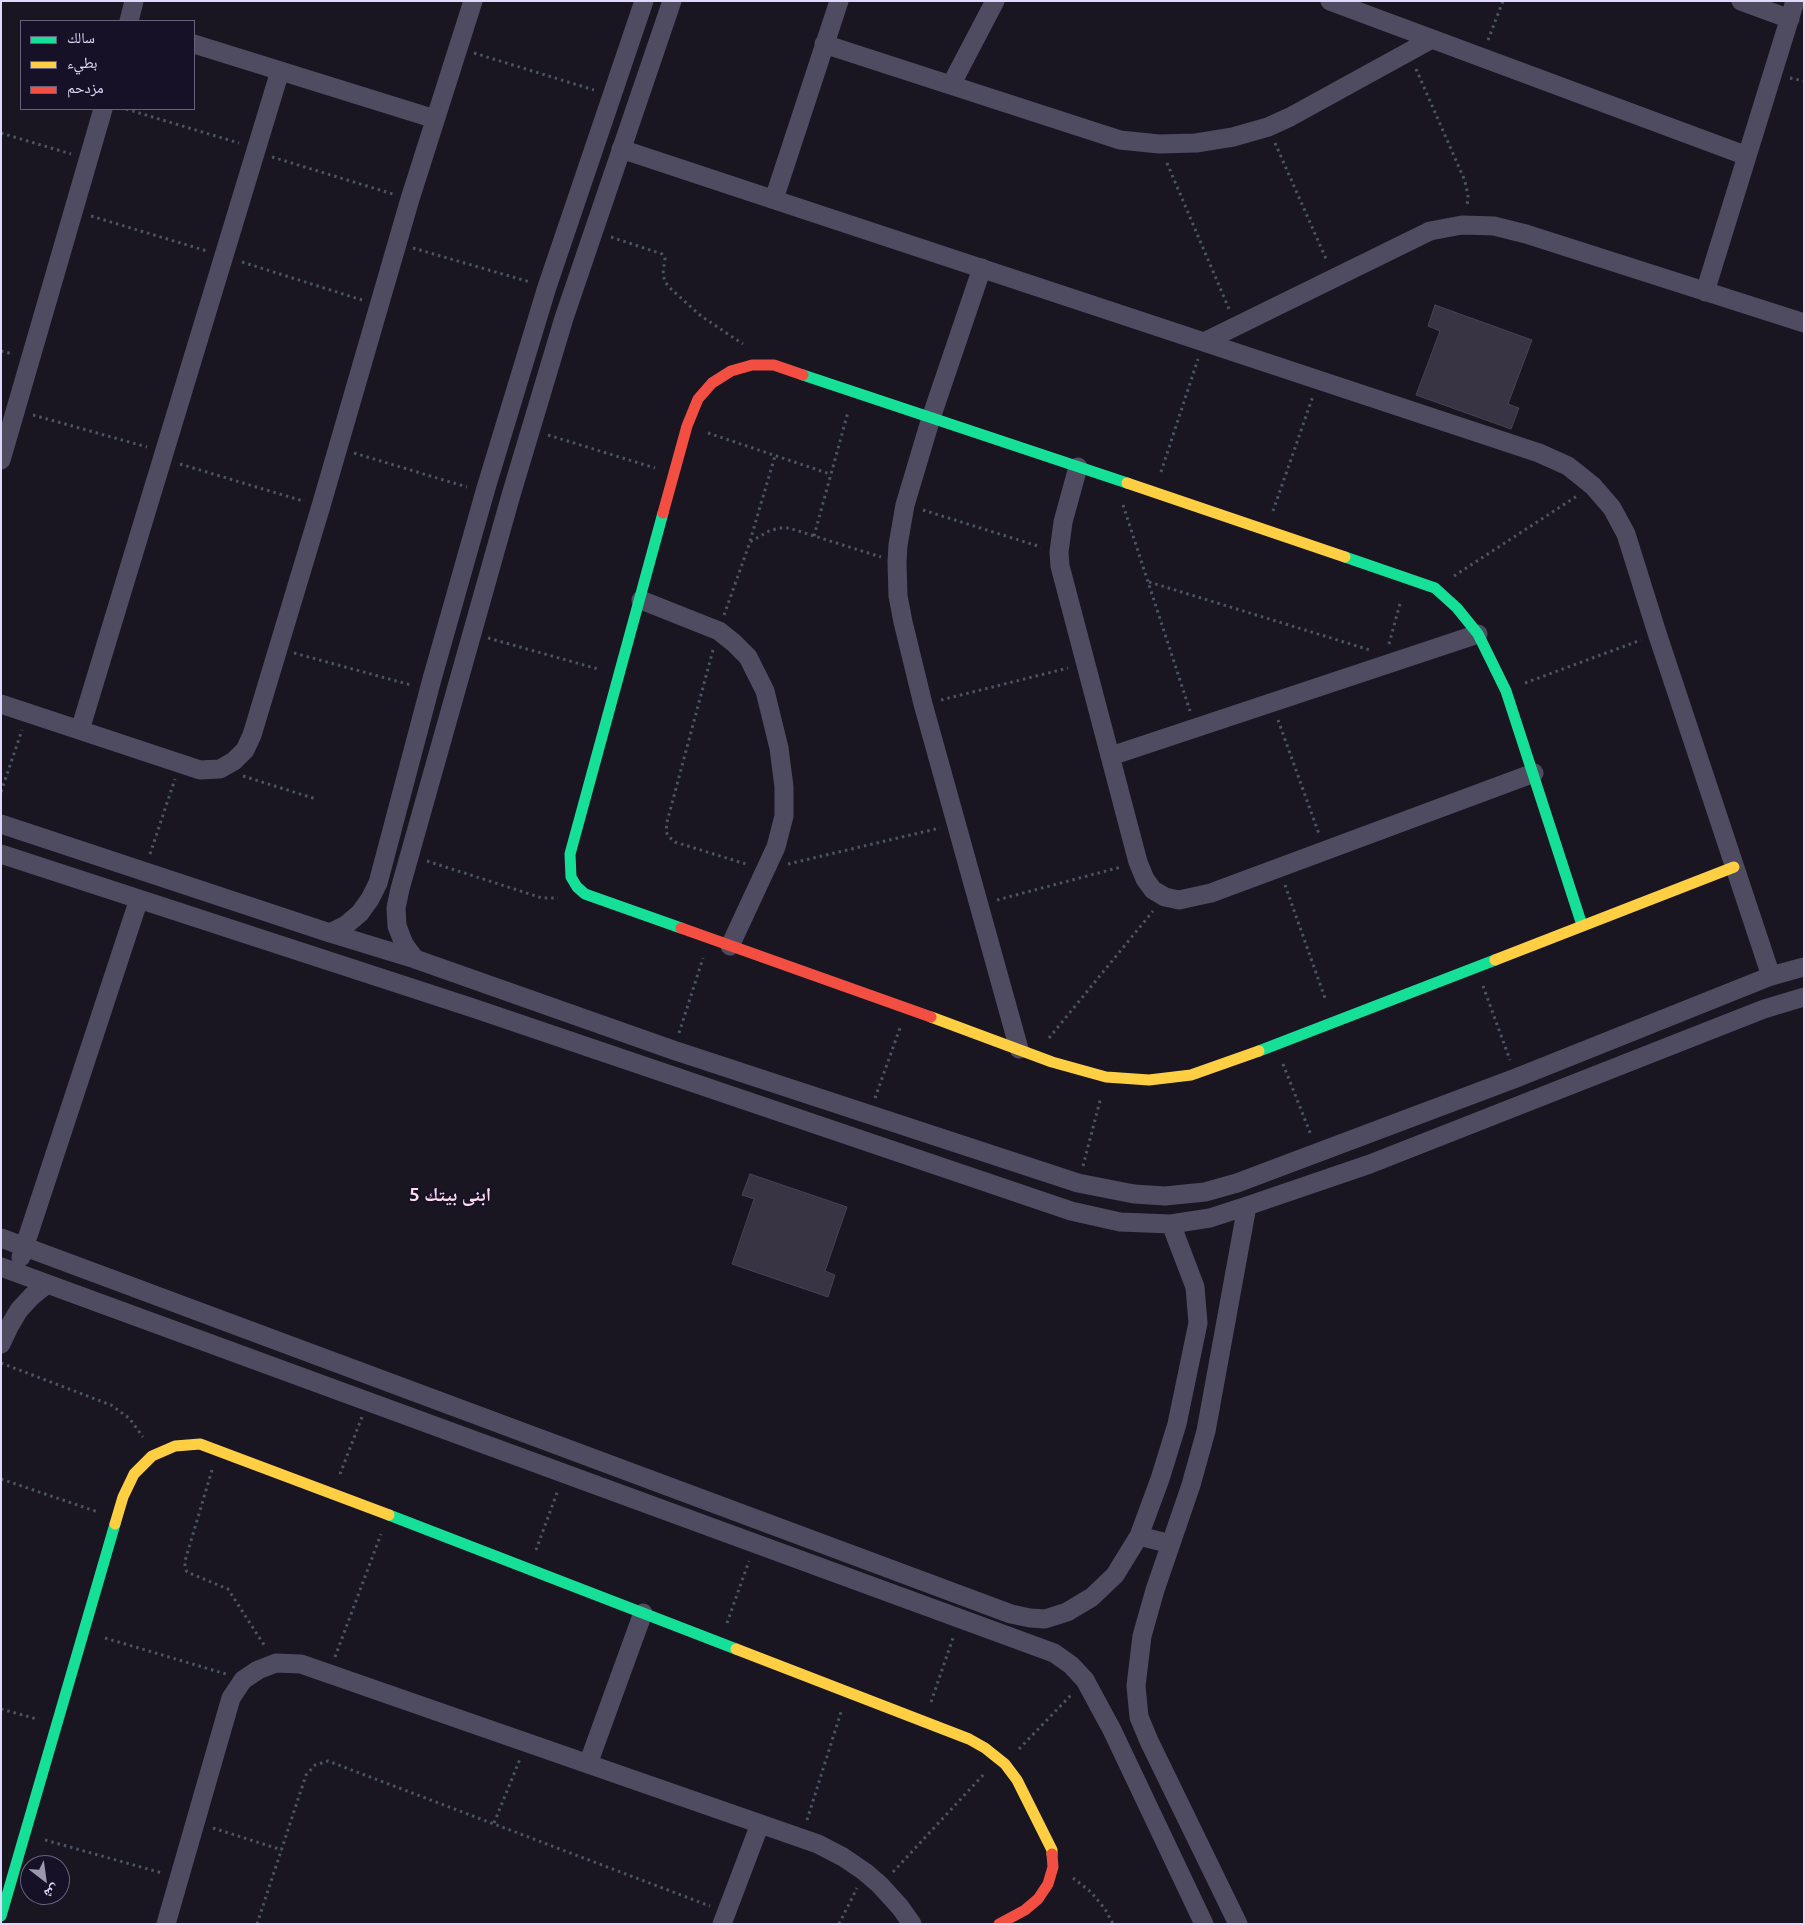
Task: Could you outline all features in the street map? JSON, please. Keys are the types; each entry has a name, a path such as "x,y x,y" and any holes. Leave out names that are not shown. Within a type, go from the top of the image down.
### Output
{"street":[{"path":"129,20 134,1"},
{"path":"1,704 200,770 220,769 234,761 245,750 252,735 321,506 410,199 473,1"},
{"path":"330,933 346,925 360,913 378,883 430,685 547,287 644,1"},
{"path":"415,959 404,944 398,926 396,908 400,889 530,430 621,148 672,1"},
{"path":"774,199 839,1"},
{"path":"951,85 995,1"},
{"path":"1330,1 1747,156"},
{"path":"1741,1 1790,19"},
{"path":"1705,292 1795,1"},
{"path":"824,44 1120,140 1159,144 1196,143 1232,137 1268,126 1290,117 1432,39"},
{"path":"195,44 435,119"},
{"path":"80,730 280,71"},
{"path":"1,460 103,110"},
{"path":"621,148 1538,453 1568,466 1593,486 1612,508 1626,534 1657,634 1771,976"},
{"path":"1204,342 1430,231 1462,225 1494,226 1526,234 1804,323"},
{"path":"982,268 931,418 905,504 897,562 898,596 923,704 980,904 1027,1052"},
{"path":"1582,925 1506,691 1478,634 1457,608 1435,588 1154,491 1078,468 774,365 752,365 731,371 712,383 698,400 687,426 641,600 570,854 571,877 577,887 585,894 1052,1062 1106,1077 1149,1080 1191,1075 1276,1045 1734,867"},
{"path":"1078,468 1063,522 1059,552 1064,585 1138,862 1145,879 1153,890 1165,897 1179,900 1211,893 1534,773"},
{"path":"486,490 511,495"},
{"path":"641,600 718,631 748,657 765,691 779,748 784,787 784,816 776,847 730,946"},
{"path":"1111,756 1272,702 1394,657 1478,634"},
{"path":"430,685 458,687"},
{"path":"1,824 330,933 415,959 674,1050 1078,1183 1134,1194 1165,1196 1205,1192 1237,1183 1516,1078 1771,976 1804,967"},
{"path":"1,854 482,1011 1070,1211 1120,1222 1171,1224 1210,1218 1247,1206 1370,1164 1764,1009 1804,997"},
{"path":"378,883 400,889"},
{"path":"139,899 24,1246 8,1270 1054,1653 1071,1665 1085,1680 1112,1730 1204,1924"},
{"path":"1238,1924 1148,1741 1139,1717 1136,1686 1142,1636 1155,1590 1192,1485 1206,1431 1247,1206"},
{"path":"1,1238 1010,1614 1045,1619 1067,1612 1092,1597 1115,1575 1139,1536 1177,1424 1198,1323 1195,1287 1171,1224"},
{"path":"1,1344 19,1310 47,1284"},
{"path":"284,1372 292,1346"},
{"path":"1,1916 123,1497 134,1474 152,1456 175,1446 200,1444 970,1739 1002,1761 1017,1780 1052,1850 1053,1868 1048,1884 1038,1899 1025,1910 999,1924"},
{"path":"1139,1536 1172,1544"},
{"path":"588,1764 643,1613"},
{"path":"1022,1640 1030,1618"},
{"path":"170,1922 179,1878 231,1698 243,1680 258,1670 276,1663 301,1664 818,1844 843,1857 865,1872 880,1885 912,1924"},
{"path":"1112,1730 1139,1717"},
{"path":"725,1918 760,1824"}],"path":[{"path":"1481,57 1503,1"},
{"path":"458,48 612,96"},
{"path":"1409,52 1465,181 1468,203 1462,225"},
{"path":"129,110 410,199"},
{"path":"1268,126 1335,278"},
{"path":"1,133 88,159"},
{"path":"1159,144 1236,327"},
{"path":"74,210 379,305"},
{"path":"594,231 662,254 665,258 663,274 665,282 671,289 701,316 750,349"},
{"path":"397,243 547,287"},
{"path":"1154,491 1204,342"},
{"path":"1266,530 1319,380"},
{"path":"814,536 854,392"},
{"path":"16,410 321,506"},
{"path":"687,426 830,474"},
{"path":"530,430 674,474"},
{"path":"338,448 486,490"},
{"path":"775,456 750,542 718,631 667,822 666,831 668,836 675,842 766,870 958,824"},
{"path":"1115,479 1196,728"},
{"path":"1435,588 1593,486"},
{"path":"905,504 1059,552"},
{"path":"750,542 769,531 789,528 897,562"},
{"path":"1149,582 1394,657 1406,578"},
{"path":"472,633 620,676"},
{"path":"1506,691 1657,634"},
{"path":"278,648 430,685"},
{"path":"923,704 1085,664"},
{"path":"1272,702 1325,851"},
{"path":"1,792 28,713"},
{"path":"144,870 180,764"},
{"path":"220,769 316,800"},
{"path":"409,856 542,898 562,898 585,894"},
{"path":"980,904 1138,862"},
{"path":"1279,868 1333,1023"},
{"path":"1027,1052 1165,897"},
{"path":"674,1050 710,939"},
{"path":"1476,967 1516,1078"},
{"path":"869,1114 908,1009"},
{"path":"1276,1045 1317,1152"},
{"path":"1078,1183 1106,1077"},
{"path":"1,1363 111,1405 129,1418 142,1436 152,1456"},
{"path":"332,1493 367,1402"},
{"path":"218,1450 184,1561 185,1567 188,1572 228,1589 276,1663"},
{"path":"529,1569 564,1474"},
{"path":"1,1479 117,1518"},
{"path":"329,1674 389,1515"},
{"path":"720,1643 756,1543"},
{"path":"924,1722 960,1618"},
{"path":"84,1631 243,1680"},
{"path":"880,1885 1085,1680"},
{"path":"801,1838 847,1692"},
{"path":"1,1709 57,1724"},
{"path":"494,1823 527,1743"},
{"path":"257,1924 306,1775 315,1765 328,1761 494,1823 725,1918"},
{"path":"195,1823 282,1850"},
{"path":"25,1834 179,1878"},
{"path":"1053,1868 1073,1878 1090,1892 1105,1909 1113,1924"},
{"path":"839,1924 865,1872"}],"building":[{"path":"1435,305 1532,340 1508,404 1519,408 1511,429 1416,395 1440,331 1428,326"},
{"path":"750,1174 847,1207 825,1271 835,1275 828,1297 732,1264 754,1199 742,1195"}],"traffic: fast":[{"path":"803,375 1127,483"},
{"path":"663,513 570,854 571,877 577,887 585,894 681,928"},
{"path":"1345,557 1435,588 1457,608 1478,634 1506,691 1582,925"},
{"path":"1259,1051 1495,960"},
{"path":"389,1515 736,1649"},
{"path":"1,1916 115,1524"}],"traffic: slow":[{"path":"1127,483 1345,557"},
{"path":"1495,960 1734,867"},
{"path":"931,1017 1052,1062 1106,1077 1149,1080 1191,1075 1259,1051"},
{"path":"115,1524 123,1497 134,1474 152,1456 175,1446 200,1444 389,1515"},
{"path":"736,1649 969,1739 985,1748 1005,1764 1017,1780 1052,1850 1052,1854"}],"traffic: jam":[{"path":"663,513 687,426 698,399 712,383 731,371 752,365 774,365 803,375"},
{"path":"681,928 931,1017"},
{"path":"999,1924 1025,1910 1038,1899 1048,1884 1053,1867 1052,1854"}],"district":[{"name":"ابنى بيتك 5","path":"450,1195"}]}
